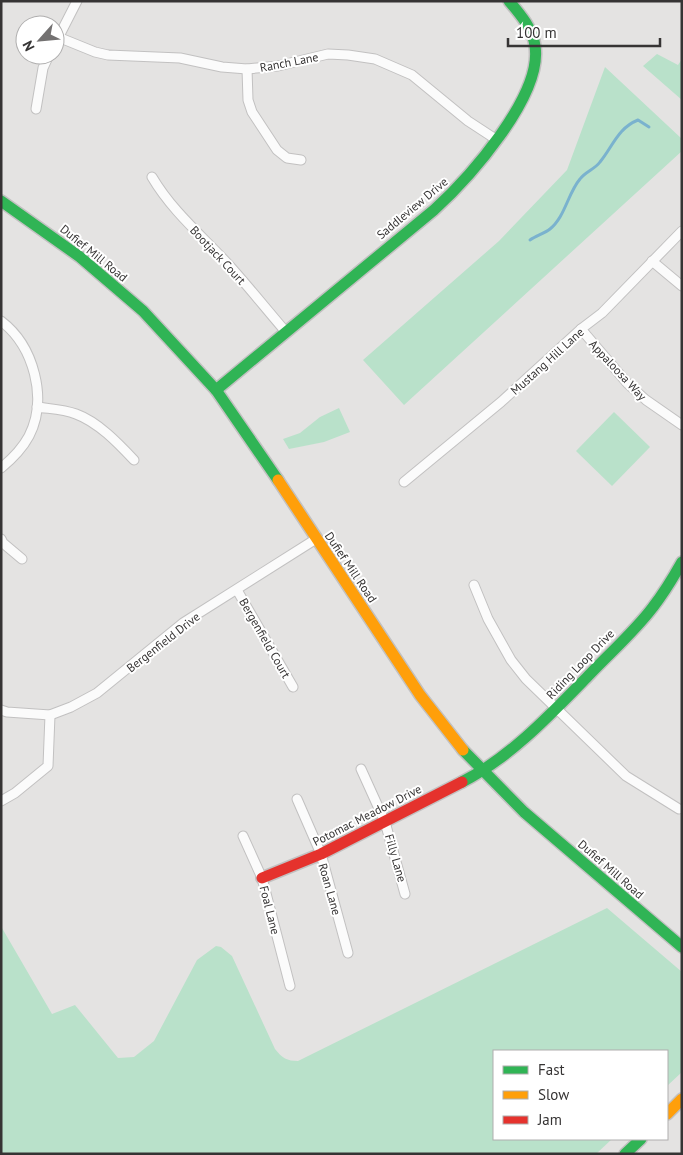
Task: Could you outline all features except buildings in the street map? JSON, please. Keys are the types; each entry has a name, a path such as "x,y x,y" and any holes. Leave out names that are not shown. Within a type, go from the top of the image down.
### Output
{"street":[{"path":"65,24 77,1"},
{"name":"Saddleview Drive","path":"216,390 443,202 466,179 497,140 528,91 537,56 535,42 527,22 509,1"},
{"name":"Ranch Lane","path":"65,43 108,55 180,58 222,67 247,69 278,66 328,54 348,54 375,59 412,75 468,121 497,140"},
{"path":"36,109 44,65"},
{"path":"247,69 248,100 252,112 277,150 287,158 301,160"},
{"name":"Bootjack Court","path":"152,178 160,192 173,207 230,266 286,332"},
{"name":"Dufief Mill Road","path":"1,201 80,257 136,305 171,340 216,390 281,484 420,695 449,734 482,772 524,812 682,947"},
{"name":"Mustang Hill Lane","path":"404,482 602,313 682,231"},
{"path":"652,261 682,286"},
{"path":"1,321 24,347 37,378 37,408 30,435 16,456 1,468"},
{"name":"Appaloosa Way","path":"581,329 628,384 646,400 682,425"},
{"path":"37,408 62,409 78,414 108,434 134,460"},
{"path":"1,539 22,559"},
{"name":"Bergenfield Drive","path":"1,710 50,715 97,693 184,623 316,539"},
{"name":"Riding Loop Drive","path":"482,772 495,763 556,709 652,609 666,590 682,562"},
{"path":"474,585 488,619 511,660 526,679 626,776 679,809"},
{"name":"Bergenfield Court","path":"236,590 294,687"},
{"path":"1,800 15,793 48,766 50,715"},
{"name":"Filly Lane","path":"360,769 385,822 405,894"},
{"name":"Potomac Meadow Drive","path":"262,878 321,854 482,772"},
{"name":"Roan Lane","path":"297,798 321,854 348,953"},
{"name":"Foal Lane","path":"243,836 262,878 290,986"},
{"path":"668,1113 682,1099"},
{"path":"625,1154 640,1140"}],"green space":[{"path":"657,54 678,65 682,59 682,100 643,66"},
{"path":"605,67 682,139 682,151 404,405 363,360 499,241 567,170"},
{"path":"339,408 350,432 324,442 289,449 283,439 300,433 320,417"},
{"path":"614,412 650,447 612,486 576,451"},
{"path":"607,908 682,972 682,1072 668,1085 668,1050 493,1050 493,1140 611,1140 596,1154 1,1154 2,928 52,1014 75,1005 118,1058 134,1057 154,1041 197,960 216,946 221,947 232,956 275,1049 285,1058 298,1061"}],"waterway":[{"path":"530,240 555,224 580,179 598,164 625,128 638,120 649,127"}],"traffic: fast":[{"path":"216,390 434,210 483,158 516,112 534,66 535,46 532,34 509,1"},
{"path":"1,201 80,257 143,311 216,390 278,480"},
{"path":"462,782 480,772 530,734 631,633 665,591 682,562"},
{"path":"463,750 524,812 682,947"},
{"path":"625,1154 640,1140"}],"traffic: slow":[{"path":"278,480 420,695 463,750"},
{"path":"668,1113 682,1099"}],"traffic: jam":[{"path":"262,878 321,854 462,782"}]}
